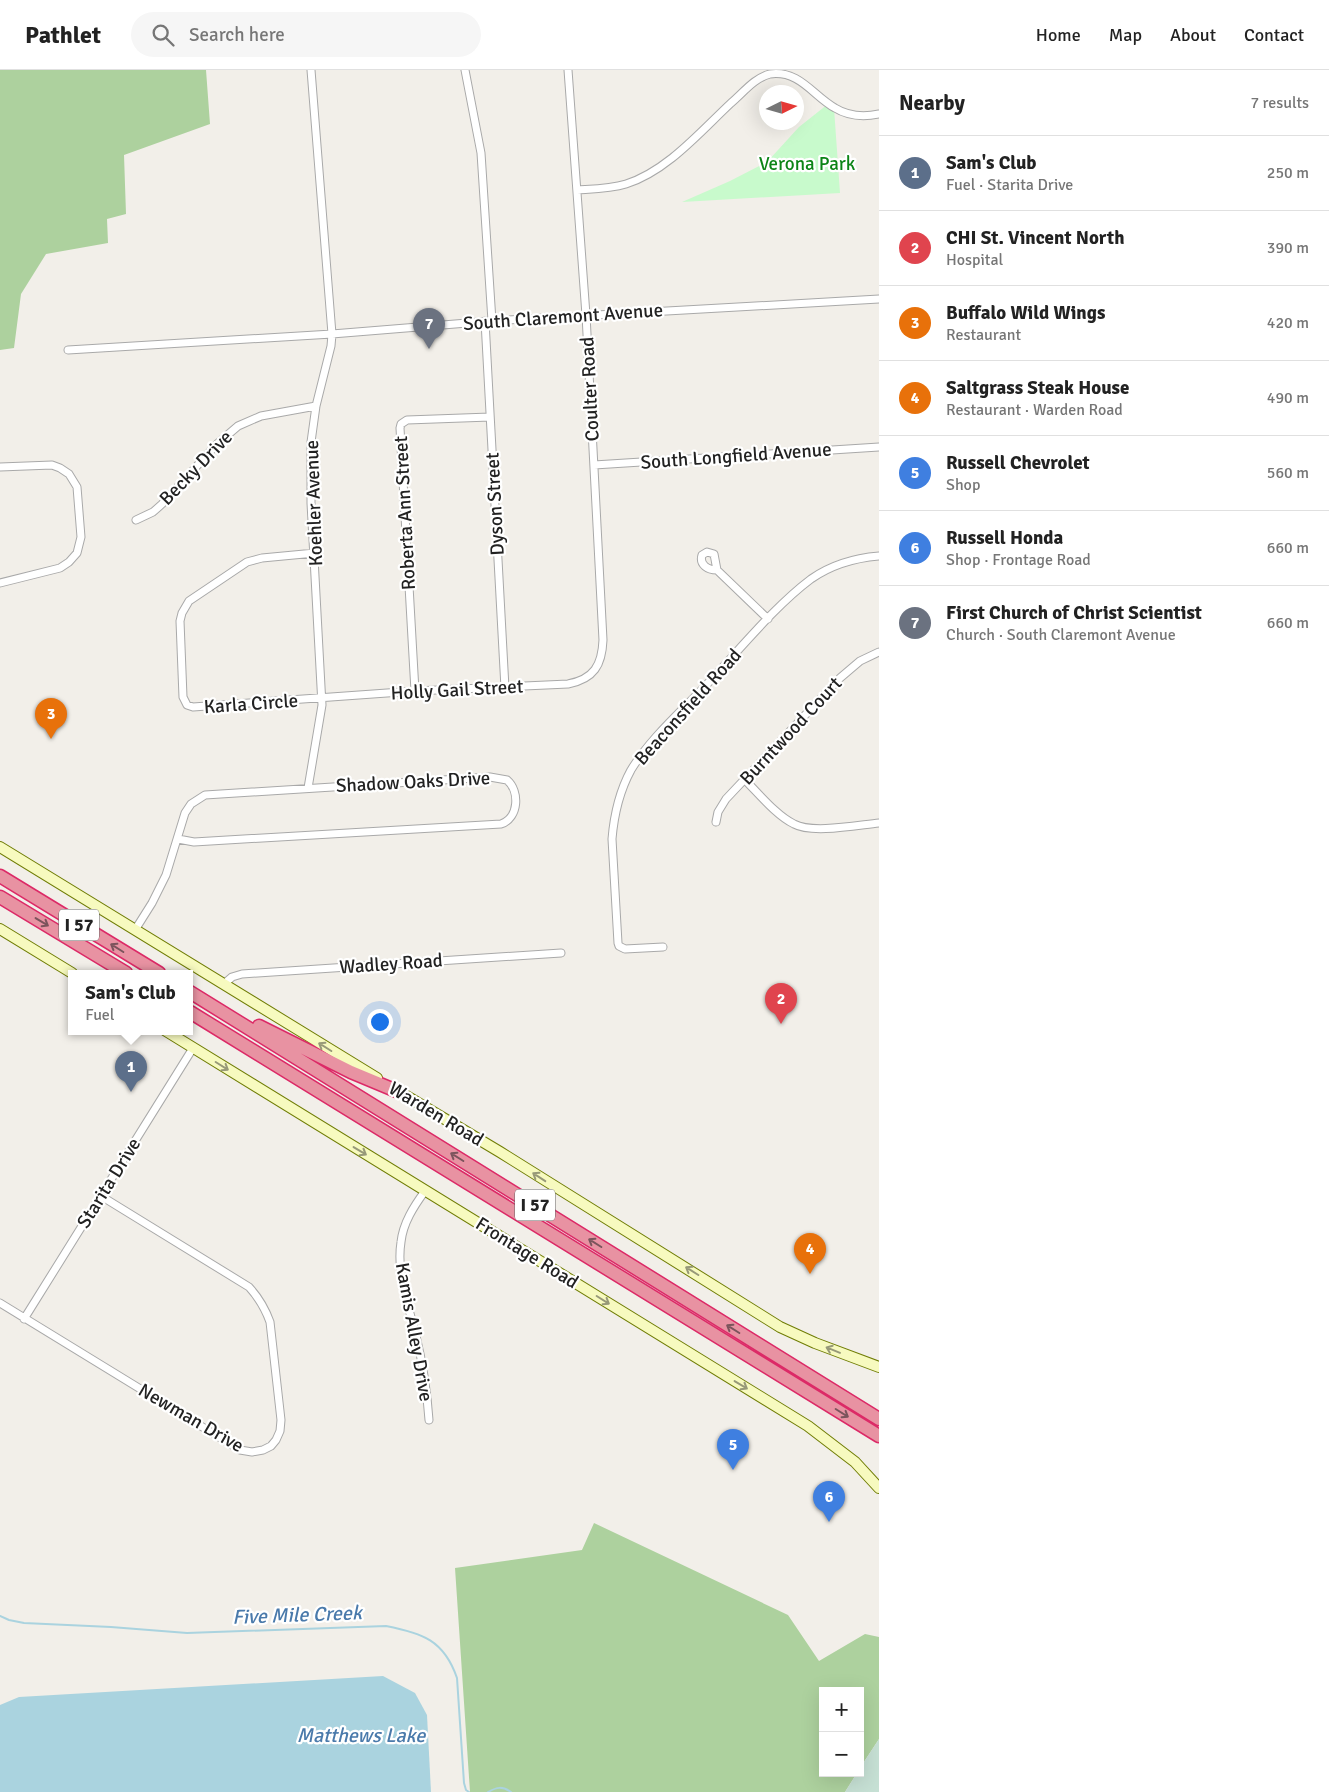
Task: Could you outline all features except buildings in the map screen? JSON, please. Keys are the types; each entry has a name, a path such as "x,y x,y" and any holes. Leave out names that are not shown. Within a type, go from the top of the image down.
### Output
{"highway":[{"name":"I 57","path":"0,876 154,970"},
{"name":"I 57","path":"0,897 121,970"},
{"path":"193,993 352,1072 399,1092"},
{"name":"I 57","path":"193,994 879,1419"},
{"name":"I 57","path":"193,1014 879,1436"}],"main road":[{"name":"Warden Road","path":"0,847 500,1152 780,1327 879,1367"},
{"path":"0,929 68,971"},
{"name":"Frontage Road","path":"172,1035 808,1426 855,1462 879,1488"},
{"path":"854,1358 879,1372"}],"street":[{"name":"Koehler Avenue","path":"308,788 322,699 310,442 332,334 311,70"},
{"name":"Dyson Street","path":"465,70 481,153 489,321 490,417 505,688"},
{"name":"Coulter Road","path":"568,70 586,315 603,640 600,663 590,675"},
{"path":"577,190 616,186 647,175 674,155 754,82 772,74 786,74 798,78 805,82 828,104 841,111 858,116 879,114"},
{"name":"South Claremont Avenue","path":"68,350 332,334 489,321 879,299"},
{"name":"Becky Drive","path":"136,520 153,512 162,504 217,444 238,426 261,416 316,406"},
{"name":"Roberta Ann Street","path":"415,692 401,424 407,420 490,417"},
{"name":"South Longfield Avenue","path":"594,465 879,447"},
{"path":"0,468 52,466 60,468 69,474 77,487 81,537 77,553 60,568 0,583"},
{"name":"Karla Circle","path":"315,553 253,560 220,579 189,601 180,621 183,698 187,705 193,707 322,699"},
{"name":"Beaconsfield Road","path":"663,947 625,949 619,946 618,943 612,839 613,824 620,795 632,770 650,745 768,619 792,596 816,576 848,561 879,556"},
{"path":"717,570 768,619"},
{"name":"Burntwood Court","path":"716,822 718,812 726,799 854,665 879,652"},
{"name":"Holly Gail Street","path":"322,699 568,684 582,681 590,675"},
{"name":"Shadow Oaks Drive","path":"135,930 152,903 166,875 178,839 180,826 188,808 198,798 205,795 502,778 507,780 514,788 515,812 508,821 503,823 194,842 178,839"},
{"path":"745,780 784,818 796,825 813,829 879,823"},
{"name":"Wadley Road","path":"224,984 232,977 242,974 561,953"},
{"name":"Starita Drive","path":"24,1318 193,1048"},
{"name":"Kamis Alley Drive","path":"425,1190 403,1231 400,1252 405,1290 427,1387 429,1420"},
{"name":"Newman Drive","path":"0,1303 240,1450 252,1452 271,1446 276,1440 281,1420 270,1322 266,1310 258,1297 249,1287 101,1196"}],"green space":[{"path":"0,70 206,70 210,124 124,155 126,214 107,219 108,243 46,254 21,294 14,348 0,350"},
{"name":"Verona Park","path":"828,104 834,108 840,193 682,202 767,162 796,130 804,130 804,123"},
{"path":"594,1523 788,1615 819,1661 865,1634 879,1637 879,1739 864,1762 864,1687 819,1687 819,1777 854,1777 845,1792 470,1792 455,1568 582,1550"},
{"path":"879,1739 879,1792 845,1792 854,1777 864,1777 864,1762"}],"water":[{"name":"Matthews Lake","path":"383,1676 415,1693 427,1715 431,1792 0,1792 0,1705 19,1697"}],"waterway":[{"name":"Five Mile Creek","path":"0,1616 24,1623 187,1633 386,1626 421,1636 430,1640 445,1655 452,1665 457,1678 464,1783 466,1790 469,1792"},
{"name":"Five Mile Creek","path":"488,1792 500,1788 511,1792"}],"place":[{"name":"First Church of Christ Scientist","path":"429,349"},
{"name":"Buffalo Wild Wings","path":"51,739"},
{"name":"CHI St. Vincent North","path":"781,1024"},
{"name":"Sam's Club","path":"131,1092"},
{"name":"Saltgrass Steak House","path":"810,1274"},
{"name":"Russell Chevrolet","path":"733,1470"},
{"name":"Russell Honda","path":"829,1522"}]}
